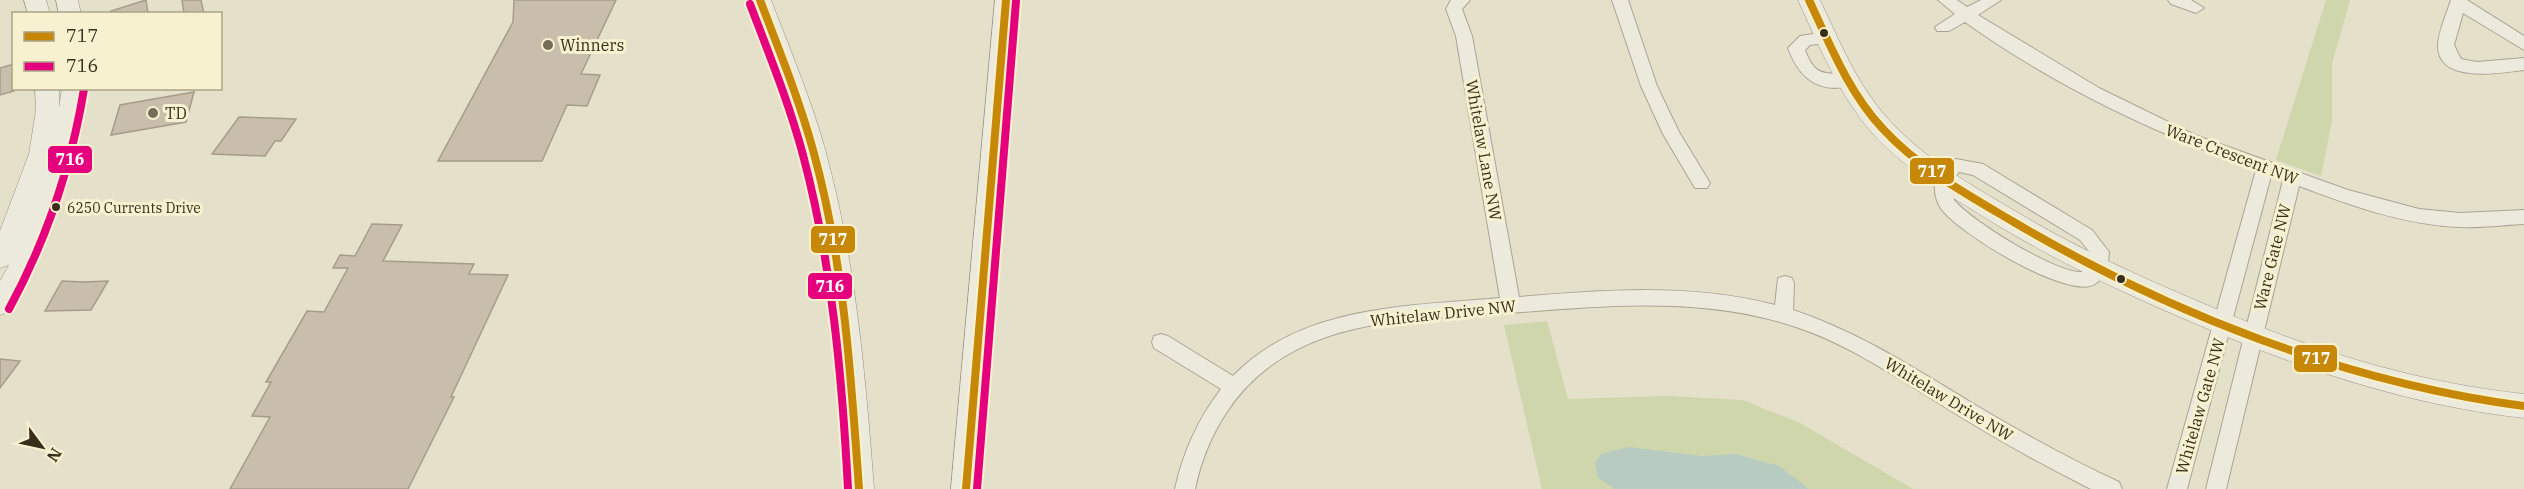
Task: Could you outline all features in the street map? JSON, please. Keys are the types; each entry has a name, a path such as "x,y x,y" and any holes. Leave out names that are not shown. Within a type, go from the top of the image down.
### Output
{"street":[{"path":"760,0 818,170 837,256 849,356 859,489"},
{"path":"966,489 1006,0"},
{"name":"Whitelaw Lane NW","path":"1462,0 1456,4 1454,9 1464,36 1511,306"},
{"path":"1620,0 1649,86 1671,134 1701,183"},
{"path":"1809,0 1847,81 1874,119 1896,143 1944,179 2037,237 2098,269 2223,324 2335,367 2398,386 2524,406"},
{"name":"Ware Crescent NW","path":"1946,0 1964,14 2054,69 2139,117 2265,167 2344,196 2419,216 2460,220 2524,217"},
{"path":"1943,27 1993,0"},
{"path":"2176,0 2196,8"},
{"path":"2524,44 2459,1 2446,45 2446,52 2451,59 2468,67 2480,69 2524,64"},
{"path":"1827,38 1806,40 1796,48 1801,65 1814,79 1825,82 1847,81"},
{"path":"0,258 35,175 46,131 47,90"},
{"path":"0,304 40,227 59,174 70,124 74,90"},
{"name":"Ware Gate NW","path":"2223,324 2265,167"},
{"name":"Ware Gate NW","path":"2253,337 2292,177"},
{"path":"1784,315 1785,283"},
{"name":"Whitelaw Drive NW","path":"1185,489 1188,468 1210,419 1235,388 1280,350 1324,330 1348,323 1398,315 1652,297 1711,300 1784,315 1845,338 2002,432 2112,489"},
{"name":"Whitelaw Gate NW","path":"2177,489 2223,324"},
{"name":"Whitelaw Gate NW","path":"2216,489 2253,337"},
{"path":"1161,342 1235,388"}],"green space":[{"path":"2326,0 2350,0 2332,64 2332,121 2321,176 2276,160"},
{"path":"1547,321 1568,399 1669,396 1743,400 1800,423 1913,489 1542,489 1504,325"}],"shaded area":[{"path":"1628,447 1702,456 1736,454 1779,466 1809,489 1615,489 1598,478 1595,463 1601,454"}],"building":[{"path":"146,0 148,12 111,12"},
{"path":"182,0 201,0 204,12 184,12"},
{"path":"514,0 616,0 581,74 600,75 587,106 567,105 542,161 438,161 513,22"},
{"path":"12,65 12,90 14,91 0,95 0,68"},
{"name":"TD","path":"194,92 186,122 111,135 120,105"},
{"path":"239,117 296,119 281,141 275,141 265,156 212,154"},
{"path":"372,224 402,225 383,261 474,264 469,274 508,275 451,397 454,397 408,489 230,489 270,417 252,416 271,382 266,382 307,311 324,312 348,268 333,268 340,255 355,256"},
{"path":"62,281 108,281 91,310 45,311"},
{"path":"0,359 20,361 0,388"}],"transit line":[{"name":"717","path":"760,0 807,129 828,212 846,330 859,489"},
{"name":"717","path":"966,489 1006,0"},
{"name":"717","path":"1809,0 1850,84 1883,129 1897,143 1942,178 2030,232 2147,291 2274,344 2397,383 2439,393 2524,406"},
{"name":"716","path":"977,489 1016,1"},
{"name":"716","path":"750,4 803,154 822,237 839,363 848,489"},
{"name":"716","path":"9,309 36,257 57,203 73,147 84,90"}],"place":[{"name":"Winners","path":"548,45"},
{"name":"TD","path":"153,113"},
{"name":"6250 Currents Drive","path":"56,207"}]}
